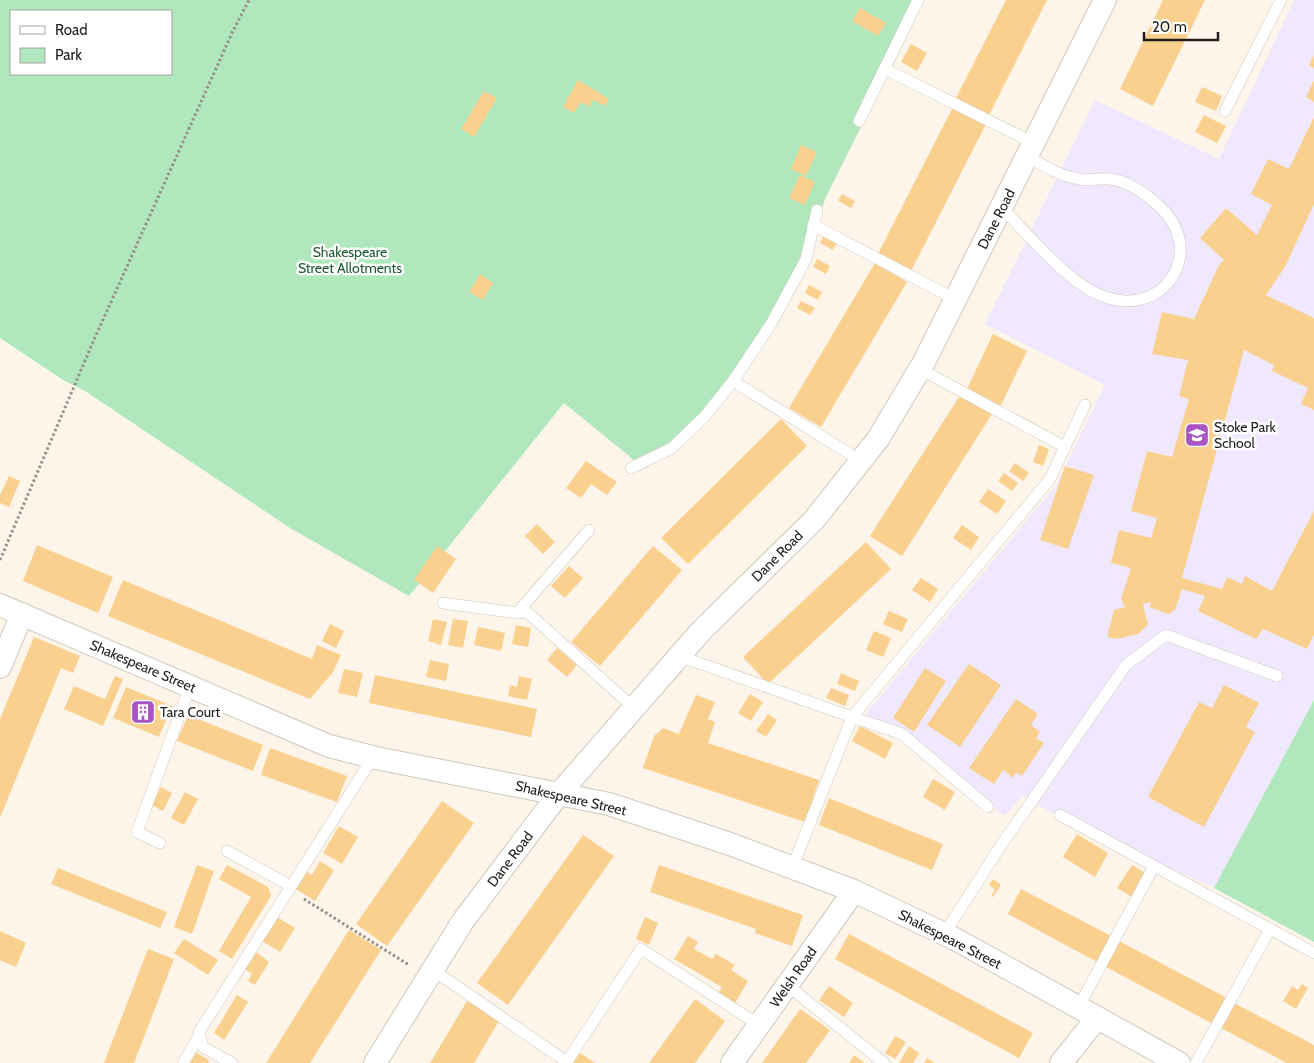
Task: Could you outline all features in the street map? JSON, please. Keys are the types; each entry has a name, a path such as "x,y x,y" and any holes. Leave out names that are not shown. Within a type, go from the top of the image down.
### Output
{"street":[{"name":"Dane Road","path":"375,1063 463,921 558,795 702,630 814,520 878,439 920,369 1105,0"},
{"name":"Shakespeare Street","path":"0,605 330,746 373,757 609,804 730,844 854,891 944,934 1179,1063"},
{"path":"0,667 22,614"},
{"name":"Welsh Road","path":"732,1063 854,891"},
{"path":"1061,1063 1087,1013"}],"lane":[{"path":"859,121 918,0"},
{"path":"1225,111 1281,0"},
{"path":"885,69 1031,150 1062,175 1081,180 1109,179 1139,190 1160,206 1171,219 1179,239 1181,261 1164,289 1136,301 1105,297 1072,280 1002,208"},
{"path":"631,468 672,448 705,416 733,381 771,324 806,259 817,210"},
{"path":"813,225 955,300"},
{"path":"920,369 1065,447"},
{"path":"733,381 861,461"},
{"path":"792,868 852,716 1050,479 1085,405"},
{"path":"517,613 589,530"},
{"path":"443,603 517,613 527,612 634,708"},
{"path":"944,934 1002,844 1126,665 1132,660 1166,635 1277,676"},
{"path":"679,656 902,734 988,807"},
{"path":"160,843 137,832 190,686"},
{"path":"183,1063 199,1036 199,1032 226,988 373,757"},
{"path":"1060,815 1314,953"},
{"path":"227,851 290,888"},
{"path":"1087,1013 1154,866"},
{"path":"1196,1063 1270,929"},
{"path":"431,974 566,1063 641,949 758,1025"},
{"path":"787,985 884,1063"},
{"path":"199,1036 204,1047 232,1063"}],"path":[{"path":"0,560 97,333 249,0"},
{"path":"290,888 431,974"}],"shaded area":[{"name":"Stoke Park School","path":"1294,0 1314,0 1314,700 1214,888 1054,815 1023,795 1005,816 906,739 858,723 1056,485 1105,385 985,324 1095,100 1219,159"}],"green space":[{"name":"Shakespeare Street Allotments","path":"0,0 924,0 826,197 779,322 709,420 645,469 564,403 409,596 290,528 85,391 63,380 0,338"},
{"path":"1314,700 1314,942 1214,888"}],"building":[{"path":"1006,0 1047,0 988,117 955,100"},
{"path":"1163,0 1205,0 1153,106 1120,89"},
{"path":"860,8 886,23 878,36 852,21"},
{"path":"911,44 927,53 917,71 901,62"},
{"path":"1314,55 1314,68 1309,65"},
{"path":"578,80 609,99 605,106 593,100 589,107 581,102 574,113 563,107"},
{"path":"1314,80 1314,102 1306,97"},
{"path":"1202,87 1222,96 1216,111 1195,102"},
{"path":"484,91 497,98 474,137 461,129"},
{"path":"953,107 986,124 911,271 878,254"},
{"path":"1204,115 1226,126 1217,143 1195,132"},
{"path":"1314,117 1314,204 1285,267 1266,295 1314,318 1314,410 1301,404 1308,388 1272,371 1274,365 1244,350 1182,578 1222,589 1227,577 1242,584 1245,576 1272,591 1314,511 1314,635 1307,649 1263,629 1256,639 1198,611 1205,596 1182,589 1175,610 1168,614 1149,607 1151,602 1143,604 1148,625 1138,634 1117,639 1107,637 1114,610 1125,607 1121,599 1131,568 1111,563 1119,530 1151,538 1157,518 1131,511 1147,451 1172,457 1189,399 1179,396 1188,360 1152,354 1162,312 1194,319 1219,265 1224,260 1200,238 1226,208 1257,235 1272,205 1251,194 1268,159 1289,169"},
{"path":"801,145 817,152 806,176 791,169"},
{"path":"800,175 815,182 805,205 789,198"},
{"path":"842,194 855,201 851,208 838,201"},
{"path":"824,235 837,243 833,250 820,243"},
{"path":"817,259 830,266 826,274 813,267"},
{"path":"875,263 907,282 821,427 789,408"},
{"path":"480,274 493,283 483,300 469,292"},
{"path":"809,285 822,292 818,300 805,293"},
{"path":"801,301 815,308 810,315 797,308"},
{"path":"993,334 1027,351 1000,407 966,391"},
{"path":"961,394 992,414 902,556 870,536"},
{"path":"781,419 807,446 688,564 661,538"},
{"path":"1039,445 1049,449 1043,466 1033,462"},
{"path":"586,461 617,482 607,495 591,484 581,498 566,488"},
{"path":"1015,463 1029,473 1023,481 1009,471"},
{"path":"1065,466 1094,475 1068,549 1040,540"},
{"path":"1004,473 1018,483 1012,491 998,481"},
{"path":"9,476 20,481 9,507 0,503 0,495"},
{"path":"988,489 1006,501 997,514 979,502"},
{"path":"537,524 555,542 543,554 525,536"},
{"path":"962,525 979,537 971,550 953,538"},
{"path":"866,542 891,569 768,684 743,657"},
{"path":"37,545 113,577 98,613 23,581"},
{"path":"437,546 456,559 433,593 414,580"},
{"path":"653,546 682,570 600,666 571,642"},
{"path":"569,566 583,578 565,598 551,586"},
{"path":"921,578 938,589 930,602 912,590"},
{"path":"123,580 312,659 317,645 341,655 333,672 310,699 108,616"},
{"path":"889,611 908,619 902,632 883,624"},
{"path":"433,619 447,622 441,645 428,641"},
{"path":"453,619 468,621 463,648 448,645"},
{"path":"330,624 344,631 336,648 322,641"},
{"path":"516,625 531,628 528,647 512,644"},
{"path":"478,627 505,633 501,651 474,645"},
{"path":"874,631 891,638 883,657 866,650"},
{"path":"34,637 80,656 73,673 61,668 0,818 0,719"},
{"path":"557,648 577,665 567,677 547,660"},
{"path":"430,660 449,664 446,681 426,677"},
{"path":"969,664 1001,685 960,747 927,725"},
{"path":"925,668 946,681 914,732 893,718"},
{"path":"344,669 363,673 357,697 338,693"},
{"path":"841,673 859,681 855,691 837,684"},
{"path":"375,675 537,709 531,737 369,703"},
{"path":"115,676 123,679 103,726 64,709 74,686 105,699"},
{"path":"519,676 532,679 527,700 508,696 510,685 517,687"},
{"path":"1224,685 1259,703 1246,727 1255,732 1204,827 1148,797 1199,702 1212,708"},
{"name":"Tara Court","path":"126,687 172,706 159,737 113,718"},
{"path":"831,688 849,695 845,706 826,698"},
{"path":"750,694 763,702 751,721 738,713"},
{"path":"696,695 715,702 708,719 715,722 708,743 819,780 805,822 643,768 654,736 663,728 679,734"},
{"path":"1016,699 1038,714 1031,725 1040,732 1036,738 1044,743 1022,776 1016,772 1013,778 1003,770 994,784 969,768"},
{"path":"768,714 777,720 766,737 756,731"},
{"path":"188,715 263,745 253,771 177,741"},
{"path":"860,726 893,743 885,759 852,741"},
{"path":"270,748 347,776 337,802 261,775"},
{"path":"933,779 955,792 945,810 923,797"},
{"path":"161,787 172,793 163,811 152,805"},
{"path":"185,792 198,799 184,825 171,818"},
{"path":"829,798 943,844 932,870 819,825"},
{"path":"442,801 474,823 387,946 356,924"},
{"path":"339,826 358,837 342,864 323,853"},
{"path":"1077,834 1108,853 1095,877 1063,857"},
{"path":"583,835 614,856 508,1005 477,983"},
{"path":"320,861 334,870 315,901 296,889 307,872 312,875"},
{"path":"197,865 214,871 192,934 174,927"},
{"path":"227,865 268,887 271,896 232,959 219,951 251,897 219,879"},
{"path":"659,865 803,915 792,946 755,933 756,929 650,892"},
{"path":"1132,865 1147,874 1132,897 1117,888"},
{"path":"58,868 167,912 160,928 51,884"},
{"path":"993,879 1001,885 993,897 991,896 995,890 989,885"},
{"path":"1021,889 1113,937 1099,963 1008,914"},
{"path":"277,917 295,928 280,952 262,941"},
{"path":"645,917 658,923 649,945 636,939"},
{"path":"349,930 381,950 310,1063 266,1063"},
{"path":"0,931 26,943 16,967 0,960"},
{"path":"849,934 1033,1033 1019,1058 835,959"},
{"path":"688,936 698,942 694,949 712,959 716,954 735,965 731,970 748,981 735,1003 717,994 722,987 674,959"},
{"path":"184,939 218,960 208,975 174,953"},
{"path":"1119,941 1229,999 1215,1025 1106,967"},
{"path":"148,949 174,959 134,1063 104,1063"},
{"path":"256,952 269,962 255,985 248,981 252,974 245,969"},
{"path":"1302,984 1308,988 1296,1009 1283,1001 1292,986 1298,990"},
{"path":"829,986 853,1003 844,1017 819,1000"},
{"path":"237,995 248,1002 224,1040 214,1033"},
{"path":"695,999 725,1021 695,1063 649,1063"},
{"path":"467,1001 499,1021 474,1063 430,1063"},
{"path":"1234,1003 1314,1045 1314,1063 1287,1063 1221,1028"},
{"path":"800,1009 830,1030 806,1063 762,1063"},
{"path":"895,1036 906,1042 895,1059 885,1053"},
{"path":"909,1046 919,1053 913,1063 899,1063"},
{"path":"192,1050 209,1060 208,1063 184,1063"},
{"path":"580,1053 595,1063 573,1063"},
{"path":"854,1055 865,1063 849,1063"},
{"path":"927,1058 935,1063 924,1063"}],"place":[{"name":"Stoke Park School","path":"1197,435"},
{"name":"Tara Court","path":"143,712"}]}
